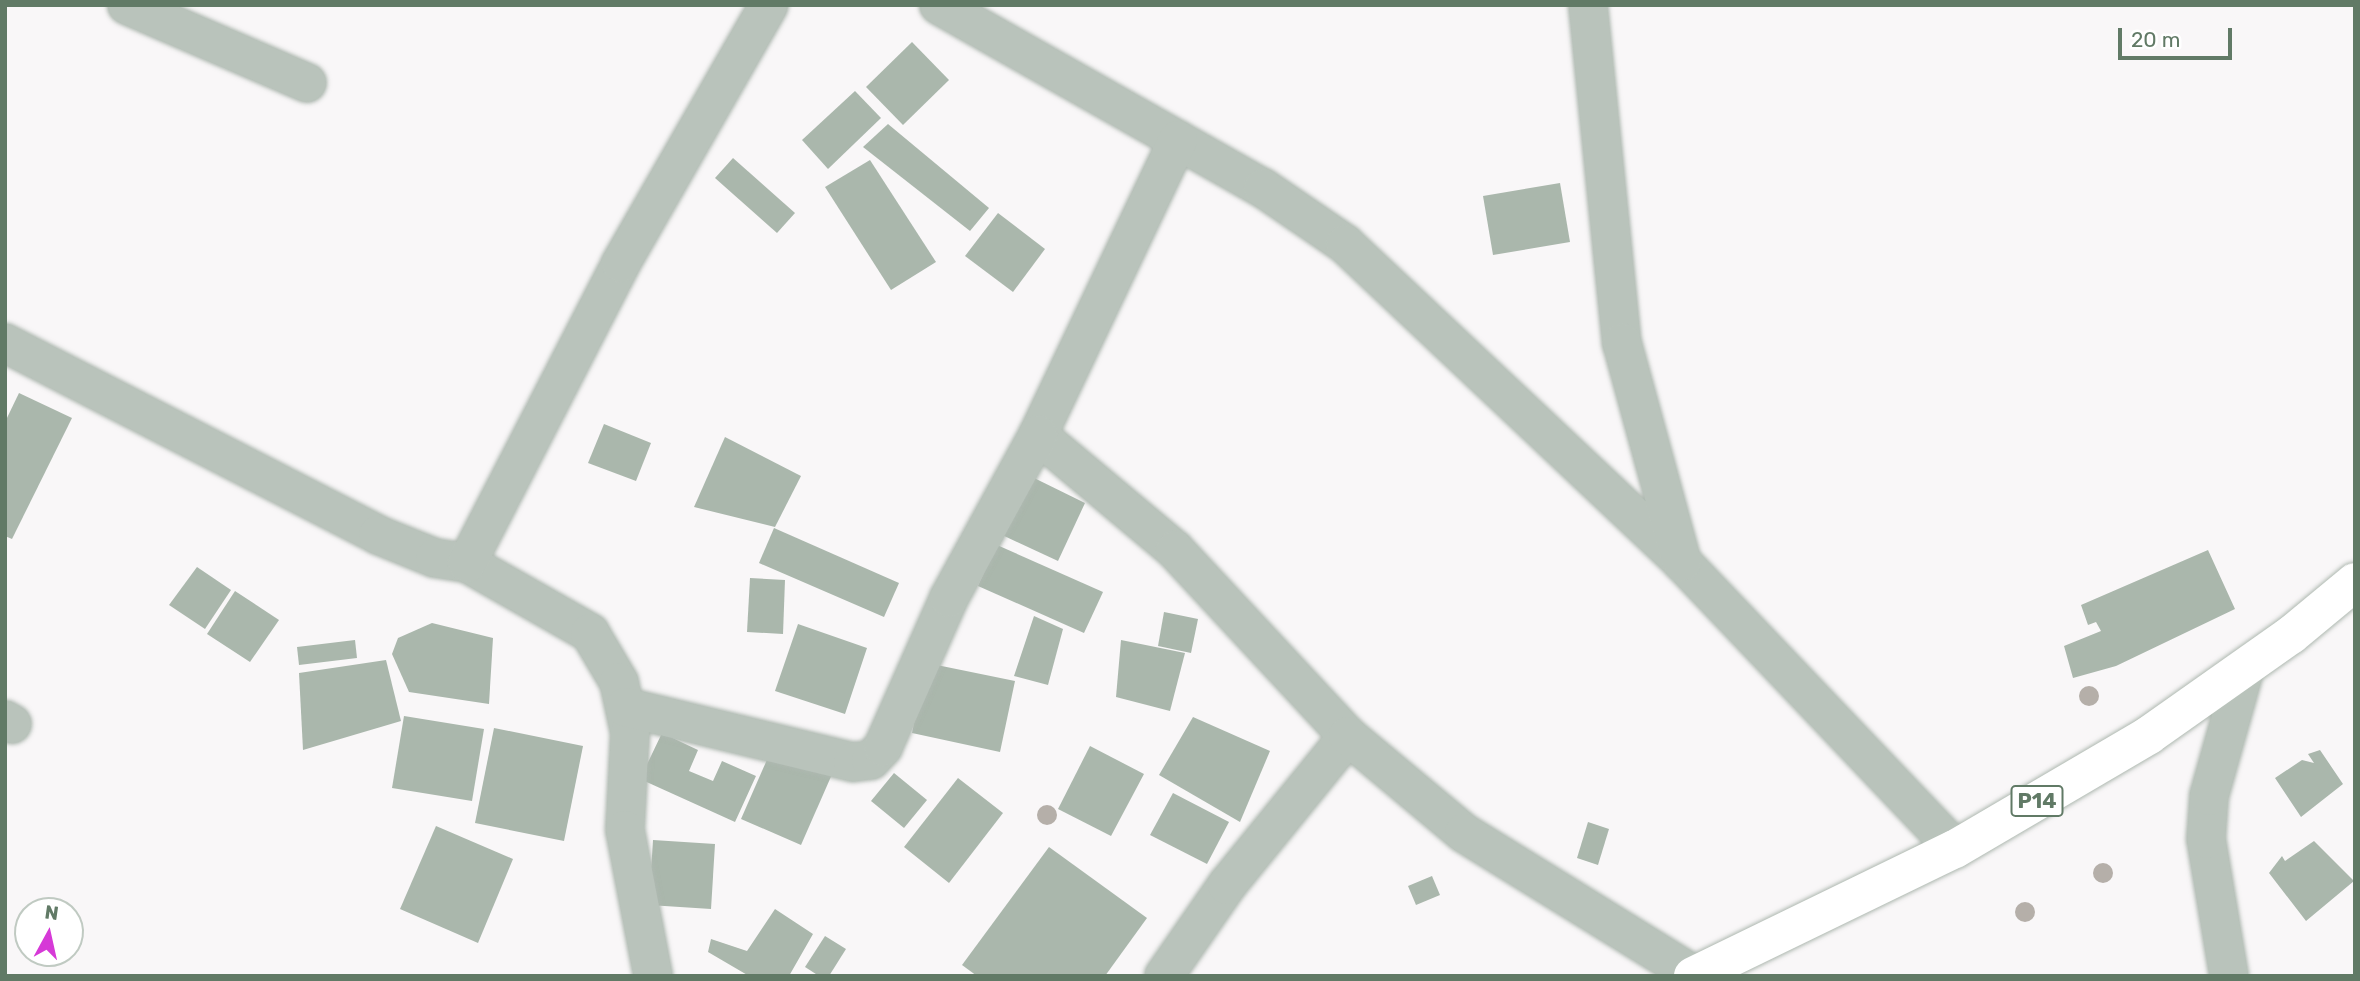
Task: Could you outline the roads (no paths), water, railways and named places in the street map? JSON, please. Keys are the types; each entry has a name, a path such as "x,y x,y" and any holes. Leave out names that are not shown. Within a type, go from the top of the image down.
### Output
{"main road":[{"name":"P14","path":"1693,976 1955,849 2149,735 2351,596"}],"street":[{"path":"127,5 307,83"},
{"path":"467,563 621,263 769,5"},
{"path":"939,5 1178,140 1345,244 1682,562 1955,849"},
{"path":"1588,5 1622,343 1682,562"},
{"path":"625,707 853,762 871,760 884,747 949,598 1038,435 1178,140"},
{"path":"5,343 378,535 435,558 467,563 590,632 619,682 630,733 625,830 653,976"},
{"path":"1038,435 1175,550 1348,736 1464,833 1693,976"},
{"path":"2229,976 2206,839 2209,796 2245,668"},
{"path":"1164,976 1227,885 1348,736"}]}
